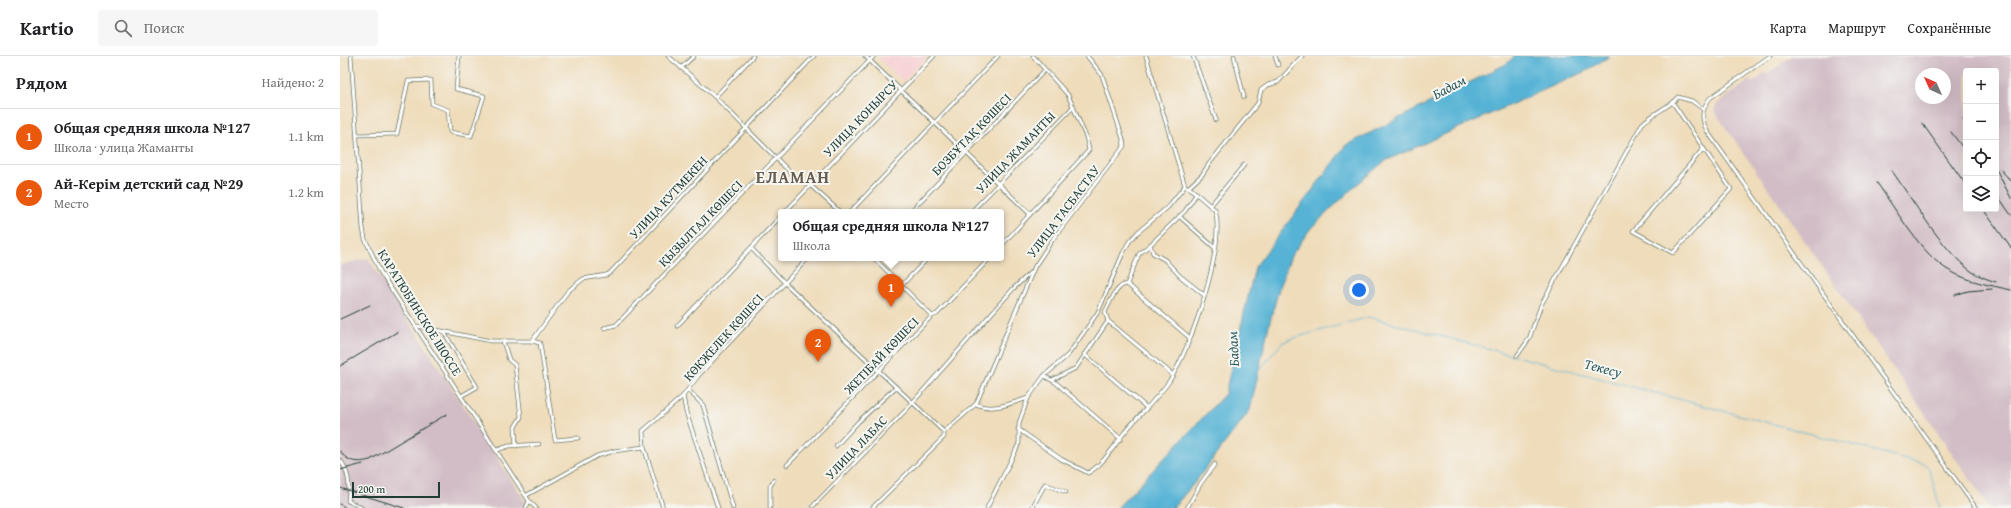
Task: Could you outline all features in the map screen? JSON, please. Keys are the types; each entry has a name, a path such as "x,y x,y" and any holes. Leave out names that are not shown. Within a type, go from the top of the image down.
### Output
{"street":[{"name":"КАРАТЮБИНСКОЕ ШОССЕ","path":"351,56 365,239 381,273 527,495 529,501 536,508"},
{"path":"356,135 397,134 408,81 431,80 432,104 448,110 450,132 470,136 484,96 456,89 459,56"},
{"path":"668,56 715,96 798,180 810,186 837,209"},
{"path":"681,68 694,56"},
{"path":"715,96 753,56"},
{"name":"УЛИЦА КУТМЕКЕН","path":"532,341 568,291 582,279 610,273 814,56"},
{"path":"865,56 1030,214"},
{"name":"ҚЫЗЫЛТАЛ КӨШЕСІ","path":"604,328 616,325 874,56"},
{"name":"УЛИЦА КОНЫРСУ","path":"788,209 934,56"},
{"path":"853,209 998,56"},
{"path":"1004,243 1088,150 1074,106 1068,95 1032,56"},
{"name":"УЛИЦА ТАСБАСТАУ","path":"872,508 944,437 944,432 976,404 1033,270 1053,239 1121,152 1124,146 1102,75 1087,56"},
{"path":"1018,429 1061,459 1088,474 1121,439 1173,375 1190,338 1204,295 1218,236 1217,217 1211,205 1187,187 1184,182 1146,56"},
{"path":"1192,56 1216,120"},
{"path":"1234,56 1244,97"},
{"path":"1275,56 1278,65"},
{"path":"987,508 1019,443 1018,429 1028,398 1044,376 1068,355 1098,312 1129,242 1138,232 1168,207 1187,187 1202,176 1208,164 1258,103 1261,90 1268,85 1278,82 1302,56"},
{"path":"1770,56 1710,98 1703,109 1703,123 1707,131 1976,508"},
{"name":"БОЗБҰТАҚ КӨШЕСІ","path":"913,209 967,154 1045,70"},
{"path":"1517,356 1524,349 1529,339 1541,305 1642,124 1652,114 1672,103 1678,97 1685,98 1703,109"},
{"path":"1672,103 1731,189 1673,253 1633,231 1703,149"},
{"name":"УЛИЦА ЖАМАНТЫ","path":"974,209 1074,106"},
{"path":"1211,205 1244,165"},
{"path":"1127,284 1139,254 1185,211 1197,193"},
{"path":"1179,216 1215,248"},
{"path":"677,326 778,219"},
{"path":"1150,245 1152,253 1165,260 1180,276 1204,295"},
{"path":"751,248 944,432"},
{"name":"КӨКЖЕЛЕК КӨШЕСІ","path":"718,508 686,412 683,396 698,376 805,261"},
{"path":"877,261 932,316"},
{"path":"902,285 925,261"},
{"name":"ЖЕТІБАЙ КӨШЕСІ","path":"787,466 879,370 932,316 937,314 987,261"},
{"name":"УЛИЦА ЛАБАС","path":"813,506 912,402 1013,289 1033,270"},
{"path":"1173,375 1109,322 1105,312 1122,284 1127,284 1190,338"},
{"path":"1052,380 1074,370 1084,354 1109,322"},
{"path":"416,326 491,341 532,341 541,344 555,440 578,438"},
{"path":"444,332 477,386 461,396"},
{"path":"503,341 509,360 515,365 521,417 515,427 516,446"},
{"path":"1084,354 1147,408"},
{"path":"1044,376 1052,380 1121,439"},
{"path":"836,446 858,422 896,387"},
{"path":"688,390 703,405 733,508"},
{"path":"663,508 653,470 644,447 643,431 683,396"},
{"path":"976,404 990,407 1003,406 1028,398"},
{"path":"496,450 539,444"},
{"path":"527,495 597,456 614,451 644,447"},
{"path":"340,460 346,470 349,490 348,501 362,508"},
{"path":"1187,508 1201,483 1215,464"},
{"path":"770,508 770,486 774,480"},
{"path":"1032,508 1045,484 1066,492"},
{"path":"526,508 529,501"}],"shaded area":[{"path":"881,56 928,56 903,82 879,59"},
{"path":"1792,56 2011,56 2011,508 1990,508 1715,112 1717,104 1750,80 1752,83 1765,73 1767,74"},
{"path":"368,258 525,501 523,508 340,508 340,265"}],"water":[{"path":"1515,56 1610,56 1584,72 1385,161 1354,187 1311,228 1291,256 1280,285 1269,325 1250,410 1196,481 1173,508 1117,508 1225,394 1255,267 1346,145 1506,64"}],"waterway":[{"name":"Текесу","path":"1259,370 1282,343 1290,339 1369,317 1516,356"},
{"name":"Текесу","path":"1519,357 1925,464 1929,468 1940,508"}],"railway":[{"path":"1922,123 1963,181"},
{"path":"1951,132 1963,148"},
{"path":"2000,169 2011,181"},
{"path":"1892,171 1928,224 1960,262 1971,271 1996,282"},
{"path":"1999,175 2011,198"},
{"path":"1877,183 1920,244 1940,264 1957,275 1965,278 2011,290"},
{"path":"1999,197 2011,215"},
{"path":"1985,212 2011,248"},
{"path":"1955,295 1968,291 1992,289"},
{"path":"340,319 370,305"},
{"path":"340,366 397,332"},
{"path":"340,451 350,460 357,462 370,460 447,414"},
{"path":"340,470 363,464"},
{"path":"340,488 404,508"},
{"path":"340,504 346,508"}],"place":[{"name":"Общая средняя школа №127","path":"891,307"},
{"name":"Ай-Керім детский сад №29","path":"818,362"}],"district":[{"name":"ЕЛАМАН","path":"793,177"}],"water label":[{"name":"Бадам","path":"1449,87"},
{"name":"Бадам","path":"1233,349"}]}
